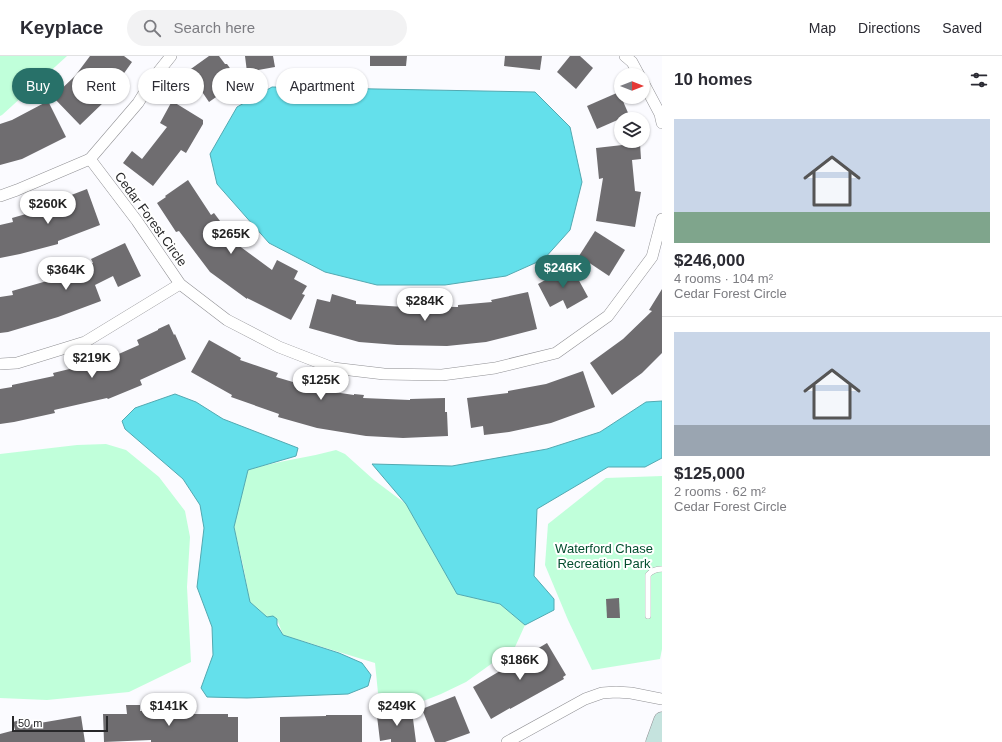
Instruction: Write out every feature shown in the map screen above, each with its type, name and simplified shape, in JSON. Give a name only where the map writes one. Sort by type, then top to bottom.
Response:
[{"type":"street","points":[[0,196],[90,159],[138,103],[155,76],[171,56]]},
{"type":"street","points":[[625,56],[632,62],[635,68]]},
{"type":"street","points":[[650,95],[660,114],[662,123]]},
{"type":"street","name":"Cedar Forest Circle","points":[[90,159],[137,221],[180,284],[227,320],[279,347],[333,368],[384,374],[442,375],[495,368],[556,353],[608,316],[652,257],[662,219]]},
{"type":"street","points":[[0,364],[17,363],[85,342],[180,284]]},
{"type":"street","points":[[507,742],[579,703],[602,693],[631,693],[662,699]]},
{"type":"street","points":[[654,742],[662,720]]},
{"type":"lane","points":[[648,616],[648,575],[651,571],[658,569],[662,570]]},
{"type":"green space","points":[[0,56],[67,56],[54,68],[12,68],[12,104],[14,104],[0,116]]},
{"type":"green space","points":[[106,444],[126,450],[159,477],[185,511],[190,537],[187,587],[191,662],[129,692],[47,700],[0,698],[0,454],[77,445]]},
{"type":"green space","points":[[336,450],[345,454],[374,480],[406,504],[457,594],[500,604],[525,625],[515,647],[466,682],[403,709],[378,693],[375,663],[283,635],[277,619],[267,617],[250,602],[234,527],[248,470]]},
{"type":"green space","name":"Waterford Chase Recreation Park","points":[[662,476],[662,649],[660,659],[592,670],[568,620],[545,565],[548,524],[606,478]]},
{"type":"water","points":[[276,87],[276,104],[368,104],[368,89],[535,92],[570,127],[582,182],[570,230],[544,259],[506,276],[445,285],[377,285],[325,272],[269,243],[217,184],[210,154],[237,107],[242,104],[268,104],[268,89]]},
{"type":"water","points":[[175,394],[196,402],[223,419],[298,448],[296,456],[248,470],[234,527],[250,602],[267,617],[273,616],[277,619],[277,625],[283,635],[339,653],[362,663],[371,675],[368,686],[348,694],[247,698],[207,697],[201,688],[213,655],[212,627],[197,587],[204,528],[200,505],[183,479],[125,429],[122,421],[135,408]]},
{"type":"water","points":[[662,401],[662,458],[645,467],[608,467],[537,509],[534,576],[554,599],[554,610],[525,625],[500,604],[457,594],[406,504],[372,464],[452,466],[547,449],[600,432],[646,402]]},
{"type":"building","points":[[90,56],[124,56],[132,62],[128,68],[81,68]]},
{"type":"building","points":[[209,56],[219,56],[230,68],[212,68],[212,100],[209,102],[204,95],[204,68],[192,68]]},
{"type":"building","points":[[245,56],[273,56],[275,67],[246,68]]},
{"type":"building","points":[[370,56],[407,56],[406,66],[370,66]]},
{"type":"building","points":[[505,56],[542,56],[540,70],[504,66]]},
{"type":"building","points":[[570,56],[580,56],[593,68],[576,89],[557,72]]},
{"type":"building","points":[[72,79],[72,104],[102,104],[80,125],[60,104],[64,104],[64,86]]},
{"type":"building","points":[[614,94],[614,104],[624,104],[628,112],[614,112],[614,122],[597,129],[587,106]]},
{"type":"building","points":[[42,104],[50,104],[66,137],[22,159],[0,165],[0,124],[12,120]]},
{"type":"building","points":[[170,104],[177,104],[203,120],[203,124],[186,153],[181,150],[153,186],[123,163],[132,151],[142,159],[167,127],[160,123]]},
{"type":"building","points":[[614,146],[614,148],[640,148],[641,159],[632,160],[635,191],[641,192],[635,227],[596,221],[603,178],[599,179],[596,148]]},
{"type":"building","points":[[188,180],[211,215],[214,213],[238,245],[272,270],[277,260],[298,271],[294,279],[307,286],[302,294],[305,295],[291,320],[247,299],[210,272],[179,231],[176,232],[157,203]]},
{"type":"building","points":[[87,189],[100,225],[58,241],[58,244],[0,258],[0,225],[13,222],[12,218],[54,206],[53,202]]},
{"type":"building","points":[[595,231],[625,250],[609,276],[579,256]]},
{"type":"building","points":[[125,243],[141,276],[118,287],[113,276],[95,285],[101,301],[58,317],[0,333],[0,297],[13,295],[12,291],[54,279],[53,277],[93,263],[91,259]]},
{"type":"building","points":[[571,266],[588,297],[567,309],[563,300],[550,307],[538,284]]},
{"type":"building","points":[[662,289],[662,353],[642,373],[612,395],[590,363],[623,339],[652,311],[649,310]]},
{"type":"building","points":[[528,292],[537,329],[486,342],[447,346],[397,345],[359,342],[309,328],[317,299],[330,302],[332,294],[356,301],[356,304],[405,307],[458,307],[458,305],[492,302],[491,300]]},
{"type":"building","points":[[169,324],[186,359],[140,380],[142,385],[108,399],[54,410],[55,413],[0,424],[0,389],[54,376],[53,373],[86,365],[87,368],[139,345],[137,340]]},
{"type":"building","points":[[209,340],[241,358],[240,360],[278,373],[276,377],[320,390],[364,395],[363,398],[410,400],[445,398],[448,436],[403,438],[366,436],[317,428],[278,417],[279,414],[231,397],[232,395],[191,372]]},
{"type":"building","points":[[583,371],[595,407],[551,423],[509,432],[484,435],[483,426],[471,428],[467,398],[508,393],[508,391],[546,384]]},
{"type":"building","points":[[619,598],[620,618],[607,618],[606,599]]},
{"type":"building","points":[[547,643],[566,675],[563,677],[564,679],[491,719],[473,687]]},
{"type":"building","points":[[455,696],[470,733],[445,742],[435,742],[422,709]]},
{"type":"building","points":[[126,705],[140,705],[140,711],[188,711],[188,714],[228,714],[228,717],[238,717],[238,742],[151,742],[151,740],[104,742],[103,714],[127,714]]},
{"type":"building","points":[[412,711],[416,742],[391,742],[391,739],[380,741],[377,716]]},
{"type":"building","points":[[362,715],[362,742],[280,742],[280,717]]},
{"type":"building","points":[[81,716],[85,742],[0,742],[0,734],[15,730],[13,722],[26,718],[28,725]]}]
